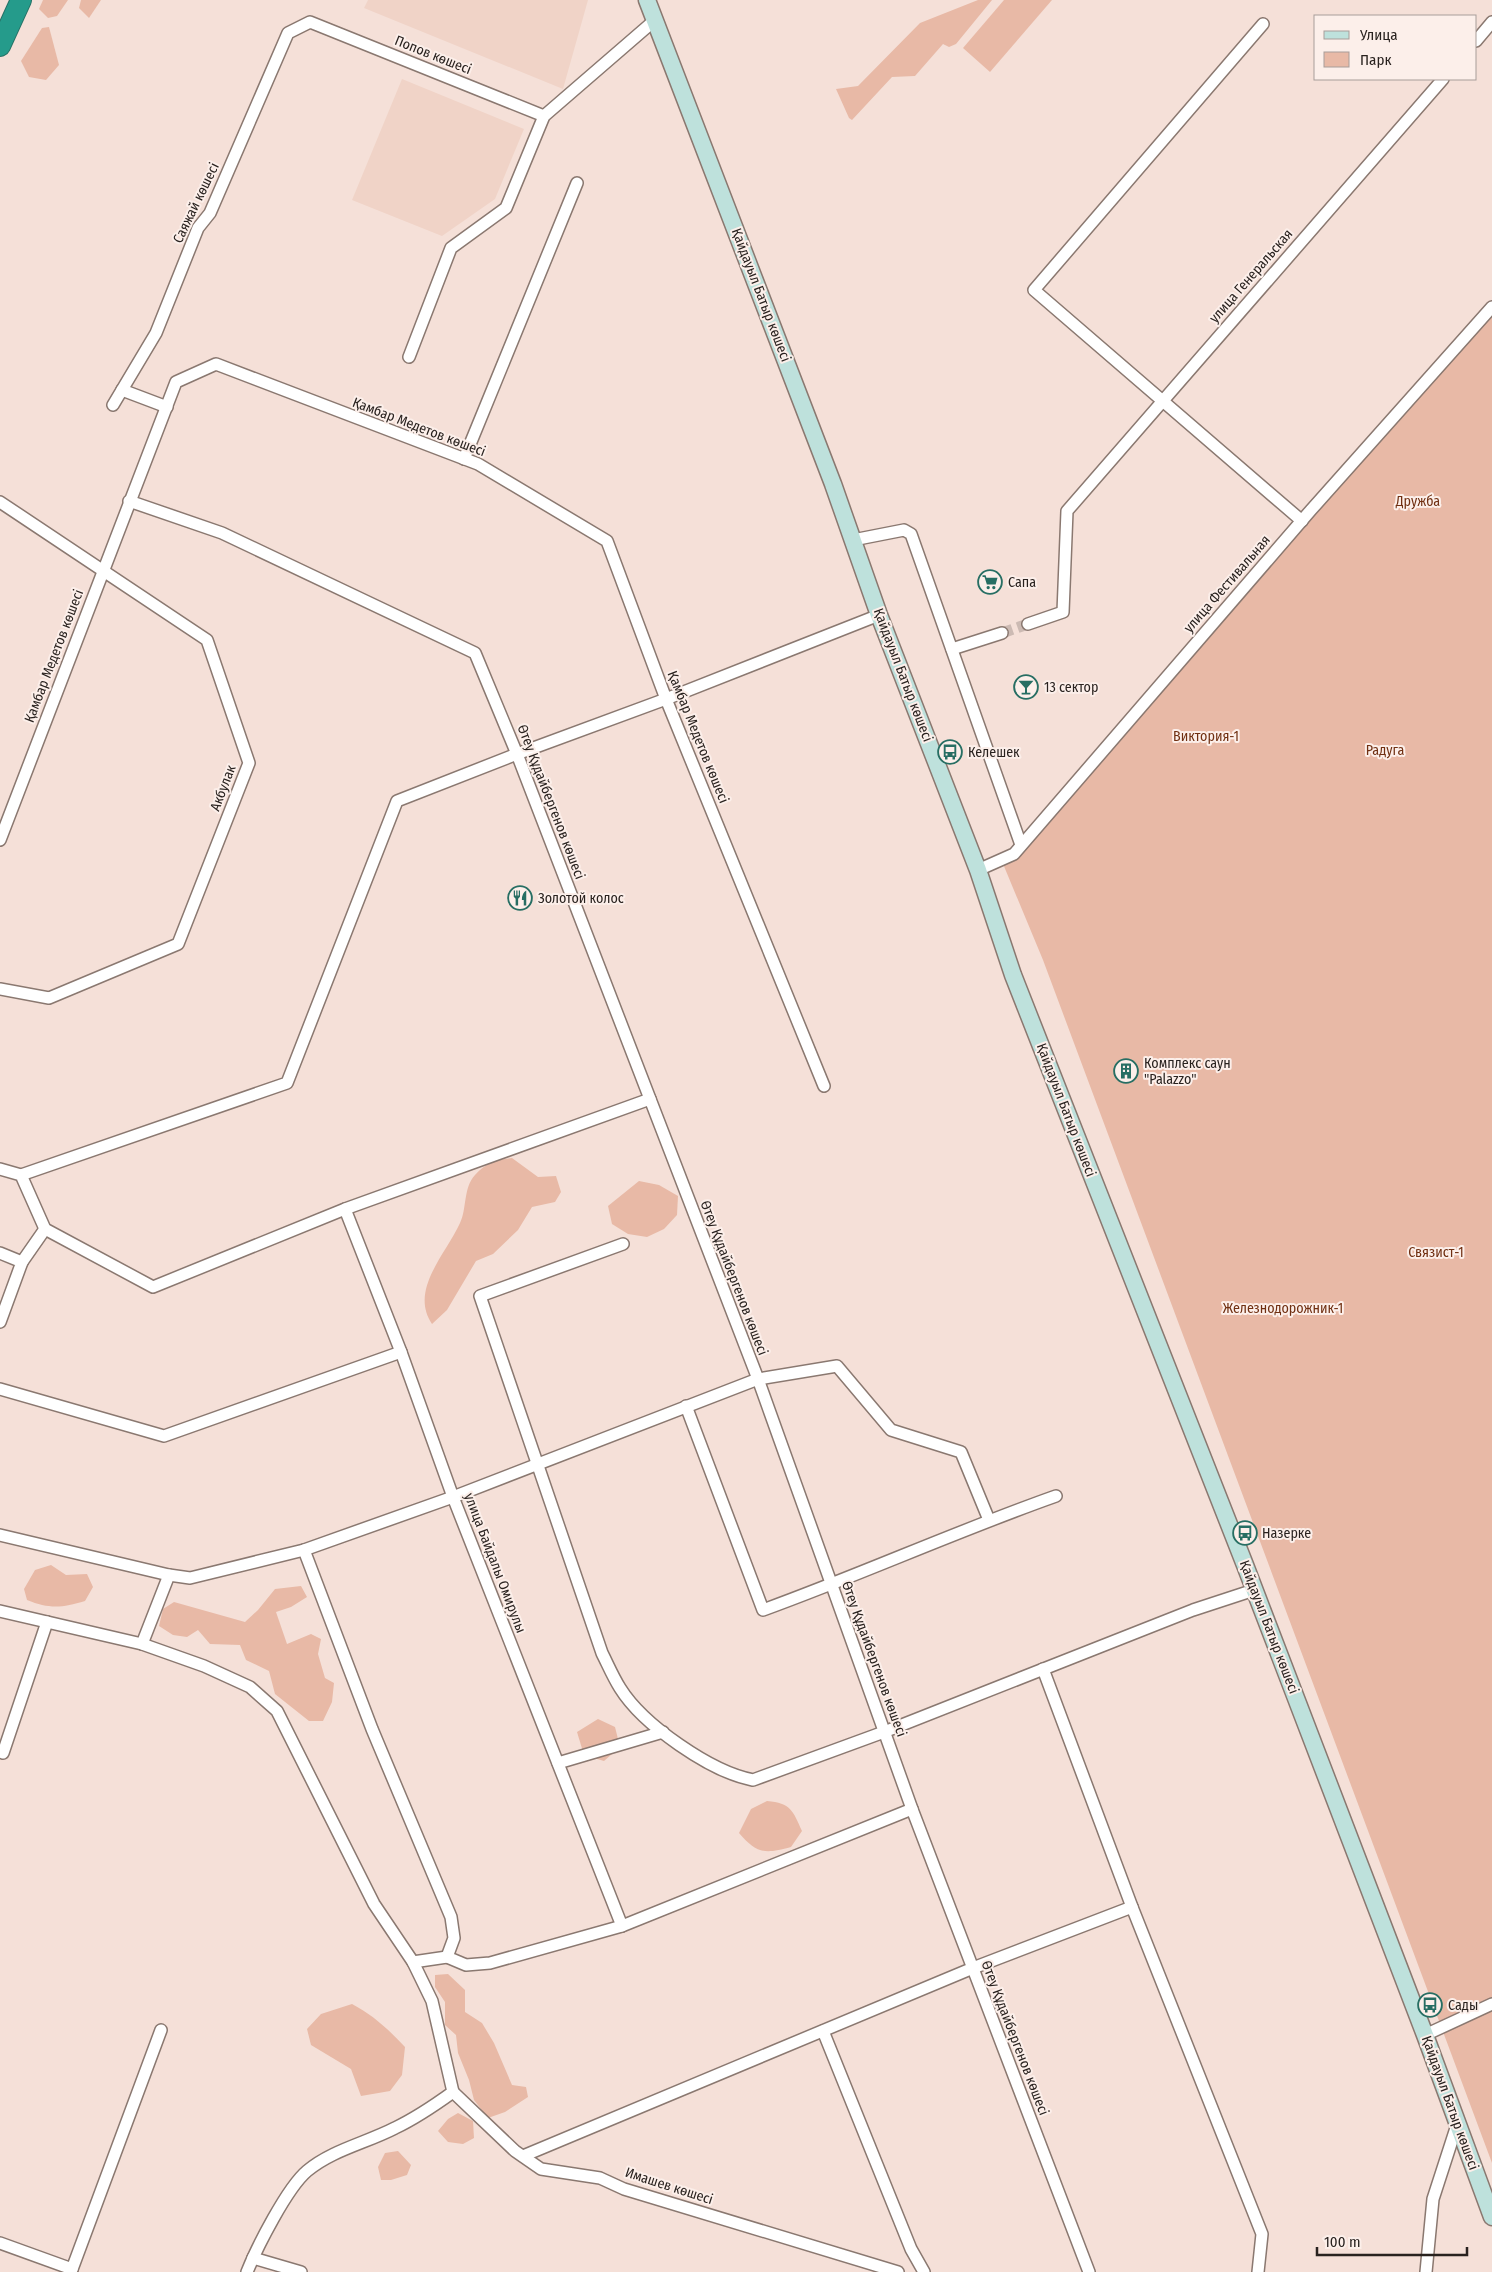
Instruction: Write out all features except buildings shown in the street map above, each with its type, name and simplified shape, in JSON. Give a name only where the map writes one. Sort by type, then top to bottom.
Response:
[{"type":"highway","points":[[0,46],[21,0]]},
{"type":"street","name":"Қайдауыл Батыр көшесі","points":[[647,0],[833,484],[879,615],[978,870],[1013,975],[1426,2034],[1457,2125],[1492,2218]]},
{"type":"street","points":[[409,356],[451,248],[506,208],[544,116],[655,20]]},
{"type":"street","name":"Попов көшесі","points":[[310,22],[544,116]]},
{"type":"street","name":"Саяжай көшесі","points":[[113,405],[156,333],[198,228],[210,213],[288,33],[310,22]]},
{"type":"street","points":[[1477,40],[1492,22]]},
{"type":"street","points":[[1263,24],[1034,290],[1302,521]]},
{"type":"street","name":"улица Генеральская","points":[[1028,624],[1062,612],[1067,511],[1442,80]]},
{"type":"street","points":[[464,459],[577,183]]},
{"type":"street","name":"улица Фестивальная","points":[[978,870],[1014,854],[1302,521],[1492,306]]},
{"type":"street","name":"Қамбар Медетов көшесі","points":[[0,840],[102,570],[176,382],[216,364],[478,464],[607,541],[666,699],[824,1086]]},
{"type":"street","points":[[122,390],[167,407]]},
{"type":"street","name":"Өтеу Құдайбергенов көшесі","points":[[129,501],[222,533],[475,652],[517,754],[690,1208],[758,1379],[912,1809],[1089,2272]]},
{"type":"street","name":"Акбулак","points":[[0,502],[208,640],[249,763],[178,944],[48,998],[0,989]]},
{"type":"street","points":[[853,540],[904,530],[910,532],[1021,845]]},
{"type":"street","points":[[0,1169],[21,1175],[287,1083],[397,802],[879,615]]},
{"type":"street","points":[[952,649],[1002,633]]},
{"type":"street","points":[[21,1175],[45,1229],[153,1287],[345,1209],[650,1099]]},
{"type":"street","name":"улица Байдалы Омирулы","points":[[345,1209],[401,1352],[453,1497],[622,1926]]},
{"type":"street","points":[[0,1322],[22,1262],[45,1229]]},
{"type":"street","points":[[622,1244],[480,1296],[602,1653],[620,1689],[645,1718],[704,1761],[735,1777],[753,1780],[884,1732],[1193,1610],[1254,1590]]},
{"type":"street","points":[[0,1253],[22,1262]]},
{"type":"street","points":[[0,1389],[164,1436],[401,1352]]},
{"type":"street","points":[[0,1535],[169,1575],[190,1578],[304,1550],[453,1497],[538,1462],[758,1379],[837,1366],[891,1430],[960,1452],[989,1520]]},
{"type":"street","points":[[686,1406],[763,1610],[832,1585],[989,1520],[1056,1496]]},
{"type":"street","points":[[304,1550],[372,1730],[451,1917],[454,1938],[447,1957]]},
{"type":"street","points":[[142,1644],[169,1575]]},
{"type":"street","points":[[0,1611],[142,1644],[204,1666],[250,1687],[277,1711],[374,1904],[413,1962],[432,2001],[453,2092],[434,2106],[395,2128],[329,2156],[306,2171],[293,2186],[247,2272]]},
{"type":"street","points":[[3,1753],[47,1622]]},
{"type":"street","points":[[1043,1670],[1132,1907],[1262,2234],[1258,2272]]},
{"type":"street","points":[[558,1763],[663,1732]]},
{"type":"street","points":[[413,1962],[447,1957],[466,1965],[490,1963],[622,1926],[912,1809]]},
{"type":"street","points":[[523,2156],[973,1968],[1132,1907]]},
{"type":"street","points":[[1426,2034],[1492,2004]]},
{"type":"street","points":[[0,2243],[72,2270],[161,2030]]},
{"type":"street","points":[[823,2031],[911,2249],[924,2272]]},
{"type":"street","name":"Имашев көшесі","points":[[453,2092],[523,2156],[541,2169],[600,2178],[624,2189],[898,2272]]},
{"type":"street","points":[[1426,2272],[1433,2199],[1457,2125]]},
{"type":"street","points":[[253,2258],[301,2272]]},
{"type":"shaded area","points":[[368,0],[588,0],[563,89],[364,8]]},
{"type":"shaded area","points":[[402,79],[524,129],[495,199],[442,236],[352,200]]},
{"type":"green space","points":[[43,0],[68,0],[57,16],[48,18],[39,9]]},
{"type":"green space","points":[[81,0],[101,0],[89,18],[79,8]]},
{"type":"green space","points":[[978,0],[992,0],[956,44],[949,47],[943,44],[915,76],[892,77],[852,120],[849,118],[836,89],[858,86],[920,23]]},
{"type":"green space","points":[[1004,0],[1052,0],[990,72],[963,48]]},
{"type":"green space","points":[[49,27],[59,65],[46,80],[29,77],[21,61],[42,28]]},
{"type":"green space","points":[[1492,310],[1492,2163],[1043,960],[1001,859],[1014,854]]},
{"type":"green space","points":[[512,1158],[538,1177],[556,1176],[561,1192],[555,1202],[532,1207],[518,1230],[493,1254],[476,1261],[447,1310],[432,1324],[426,1311],[427,1285],[432,1272],[460,1223],[471,1180],[487,1165]]},
{"type":"green space","points":[[639,1181],[659,1185],[678,1196],[677,1215],[664,1229],[647,1237],[628,1234],[612,1224],[608,1206]]},
{"type":"green space","points":[[51,1565],[66,1575],[87,1574],[93,1587],[85,1601],[69,1605],[49,1606],[27,1600],[24,1589],[35,1570]]},
{"type":"green space","points":[[301,1586],[307,1597],[291,1607],[276,1612],[287,1644],[311,1634],[321,1639],[318,1654],[325,1678],[334,1683],[332,1702],[323,1721],[309,1721],[275,1694],[269,1671],[246,1660],[240,1645],[210,1644],[198,1630],[187,1637],[173,1635],[159,1626],[163,1609],[174,1602],[245,1622],[258,1610],[275,1589]]},
{"type":"green space","points":[[598,1719],[615,1727],[620,1747],[604,1761],[584,1755],[577,1732]]},
{"type":"green space","points":[[767,1801],[786,1806],[796,1818],[802,1831],[791,1847],[774,1851],[757,1849],[739,1833],[751,1809]]},
{"type":"green space","points":[[448,1974],[465,1990],[465,2012],[482,2023],[494,2043],[512,2085],[526,2087],[528,2097],[505,2112],[488,2118],[474,2100],[469,2080],[458,2053],[456,2035],[445,2025],[445,2002],[435,1987],[435,1975]]},
{"type":"green space","points":[[352,2004],[380,2023],[405,2047],[402,2075],[390,2091],[361,2096],[351,2069],[311,2045],[307,2029],[321,2014]]},
{"type":"green space","points":[[458,2113],[473,2121],[474,2138],[463,2144],[448,2142],[438,2131],[448,2119]]},
{"type":"green space","points":[[398,2151],[411,2165],[407,2175],[391,2180],[381,2180],[378,2167],[385,2153]]},
{"type":"tunnel","points":[[1002,633],[1028,624]]},
{"type":"place","name":"Сапа","points":[[990,582]]},
{"type":"place","name":"13 сектор","points":[[1026,687]]},
{"type":"place","name":"Келешек","points":[[950,752]]},
{"type":"place","name":"Золотой колос","points":[[520,898]]},
{"type":"place","name":"Комплекс саун \"Palazzo\"","points":[[1126,1071]]},
{"type":"place","name":"Назерке","points":[[1245,1533]]},
{"type":"place","name":"Сады","points":[[1430,2005]]},
{"type":"park label","name":"Дружба","points":[[1418,501]]},
{"type":"park label","name":"Виктория-1","points":[[1206,736]]},
{"type":"park label","name":"Радуга","points":[[1385,750]]},
{"type":"park label","name":"Связист-1","points":[[1436,1252]]},
{"type":"park label","name":"Железнодорожник-1","points":[[1283,1308]]}]
